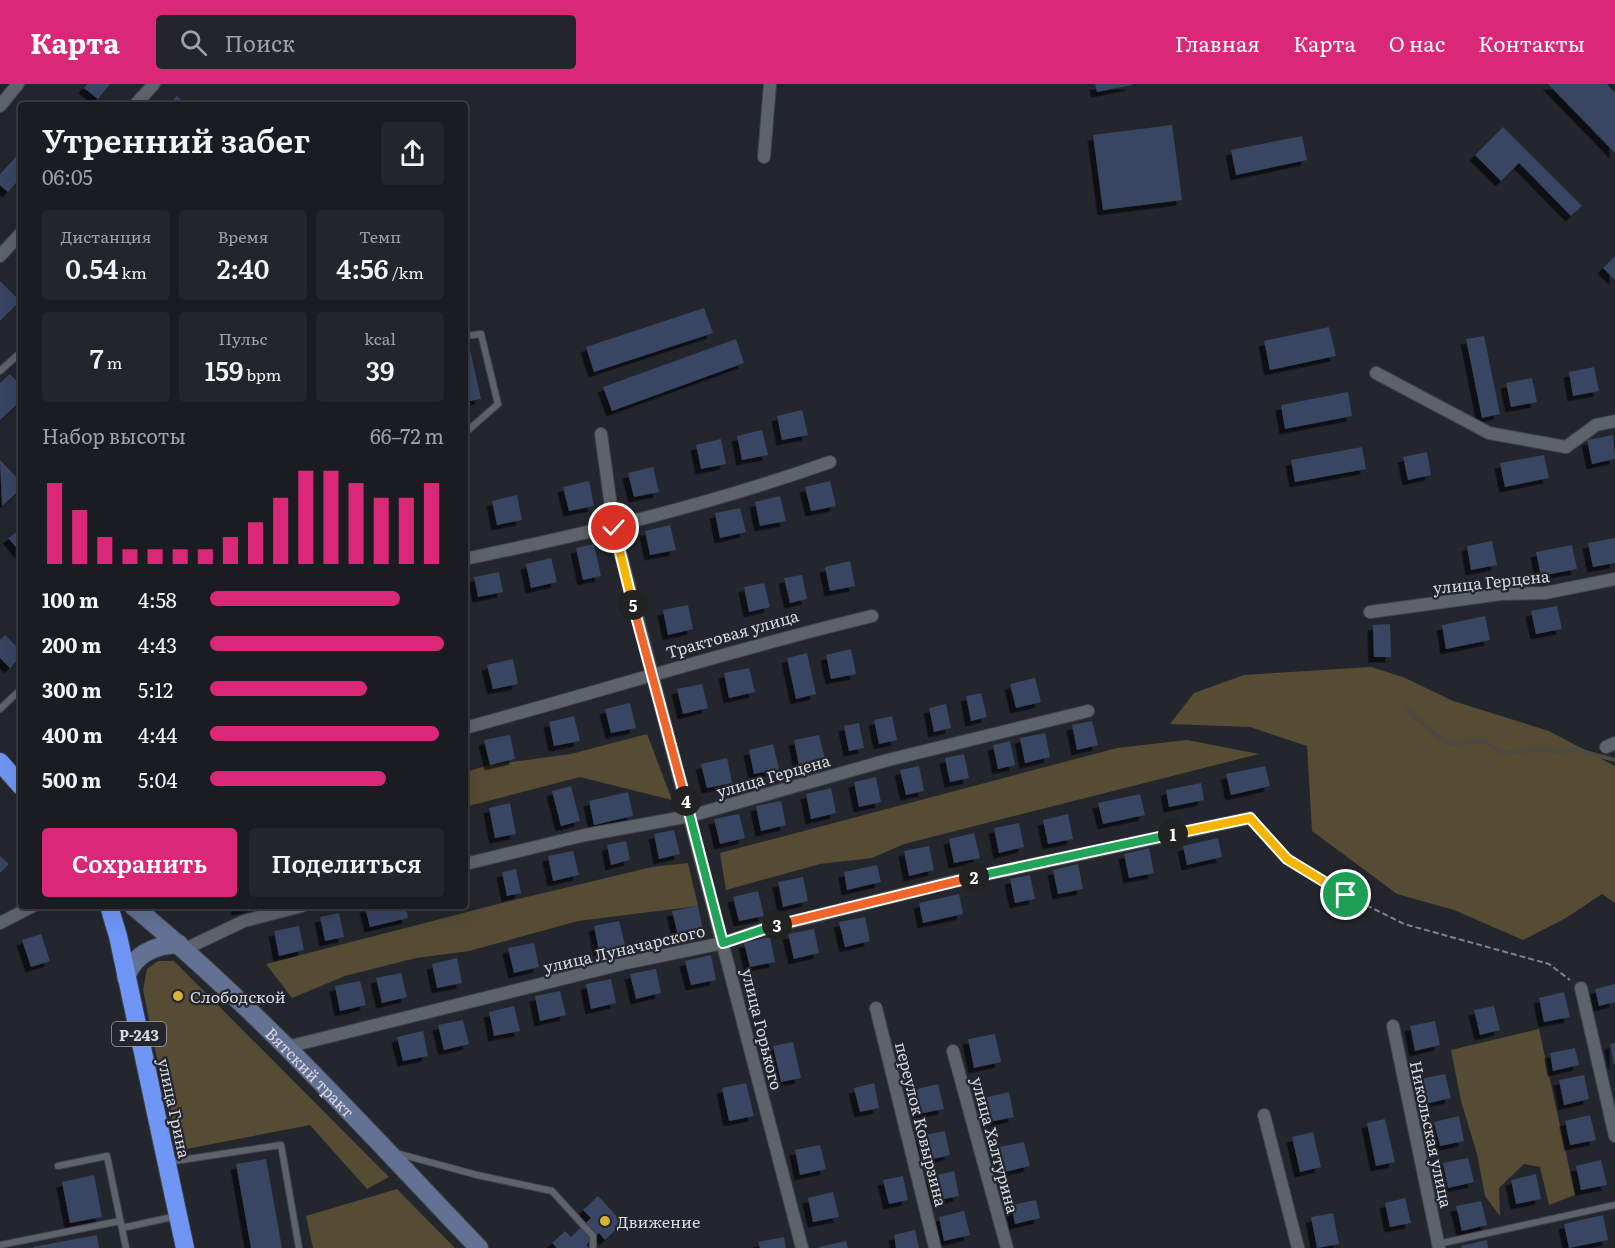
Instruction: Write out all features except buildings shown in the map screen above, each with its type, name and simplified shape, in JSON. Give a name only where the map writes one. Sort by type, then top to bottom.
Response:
[{"type":"highway","points":[[0,762],[18,783]]},
{"type":"highway","name":"улица Грина","points":[[110,909],[184,1248]]},
{"type":"main road","name":"Вятский тракт","points":[[137,909],[182,946],[287,1047],[479,1248]]},
{"type":"main road","points":[[126,977],[131,966],[145,952],[166,945],[182,946]]},
{"type":"street","points":[[0,106],[18,84]]},
{"type":"street","points":[[138,102],[154,84]]},
{"type":"street","points":[[764,157],[770,84]]},
{"type":"street","points":[[0,256],[18,236]]},
{"type":"street","points":[[1376,373],[1489,433],[1566,447],[1596,425],[1615,420]]},
{"type":"street","name":"улица Горького","points":[[601,434],[614,528],[651,677],[690,816],[802,1248]]},
{"type":"street","points":[[468,558],[614,528],[753,489],[830,462]]},
{"type":"street","name":"улица Герцена","points":[[1370,612],[1501,594],[1545,593],[1615,579]]},
{"type":"street","name":"Трактовая улица","points":[[468,727],[651,677],[762,642],[872,616]]},
{"type":"street","name":"улица Герцена","points":[[468,863],[585,835],[690,816],[888,760],[1088,711]]},
{"type":"street","name":"улица Луначарского","points":[[287,1047],[626,963],[723,943],[760,930],[951,882],[1250,818]]},
{"type":"street","points":[[0,923],[27,909]]},
{"type":"street","points":[[182,946],[244,921],[290,909]]},
{"type":"street","points":[[1581,988],[1615,1136]]},
{"type":"street","name":"переулок Ковырзина","points":[[876,1008],[935,1248]]},
{"type":"street","name":"Никольская улица","points":[[1393,1026],[1439,1246]]},
{"type":"street","name":"улица Халтурина","points":[[953,1051],[1007,1248]]},
{"type":"street","points":[[1264,1115],[1298,1248]]},
{"type":"lane","points":[[468,336],[481,334],[498,404],[468,429]]},
{"type":"lane","points":[[0,370],[18,355]]},
{"type":"lane","points":[[0,710],[18,692]]},
{"type":"lane","points":[[166,1162],[281,1145],[299,1248]]},
{"type":"lane","points":[[385,1150],[477,1175],[552,1191],[593,1236],[593,1248]]},
{"type":"lane","points":[[58,1166],[107,1156],[126,1248]]},
{"type":"lane","points":[[1439,1246],[1615,1205]]},
{"type":"lane","points":[[122,1228],[178,1216]]},
{"type":"lane","points":[[0,1245],[120,1221]]},
{"type":"path","points":[[1250,818],[1287,859],[1346,895],[1404,924],[1549,964],[1581,988]]},
{"type":"shaded area","points":[[1371,667],[1403,677],[1453,701],[1549,731],[1615,766],[1615,903],[1602,894],[1566,918],[1523,940],[1454,910],[1397,894],[1312,831],[1307,746],[1250,727],[1170,724],[1194,693],[1244,675]]},
{"type":"shaded area","points":[[647,734],[672,800],[580,777],[468,806],[468,771],[490,765],[571,754]]},
{"type":"shaded area","points":[[1187,740],[1259,754],[904,844],[872,858],[820,864],[726,890],[720,853],[1117,748]]},
{"type":"shaded area","points":[[688,863],[698,906],[578,921],[469,951],[416,958],[345,976],[292,998],[266,964],[652,867]]},
{"type":"shaded area","points":[[158,961],[174,961],[389,1177],[367,1189],[310,1125],[176,1151],[143,990],[147,969]]},
{"type":"shaded area","points":[[1539,1029],[1575,1195],[1549,1205],[1540,1167],[1524,1164],[1499,1188],[1500,1216],[1485,1196],[1477,1154],[1461,1101],[1451,1050]]},
{"type":"shaded area","points":[[397,1189],[455,1248],[313,1248],[306,1216]]},
{"type":"waterway","points":[[1405,708],[1447,744],[1485,741],[1501,753],[1546,749],[1558,752],[1575,749],[1615,760]]},
{"type":"place","name":"Слободской","points":[[178,996]]},
{"type":"place","name":"Движение","points":[[605,1221]]},
{"type":"route","points":[[614,528],[651,677],[723,943],[760,930],[951,882],[1250,818],[1287,859],[1346,895]]}]
